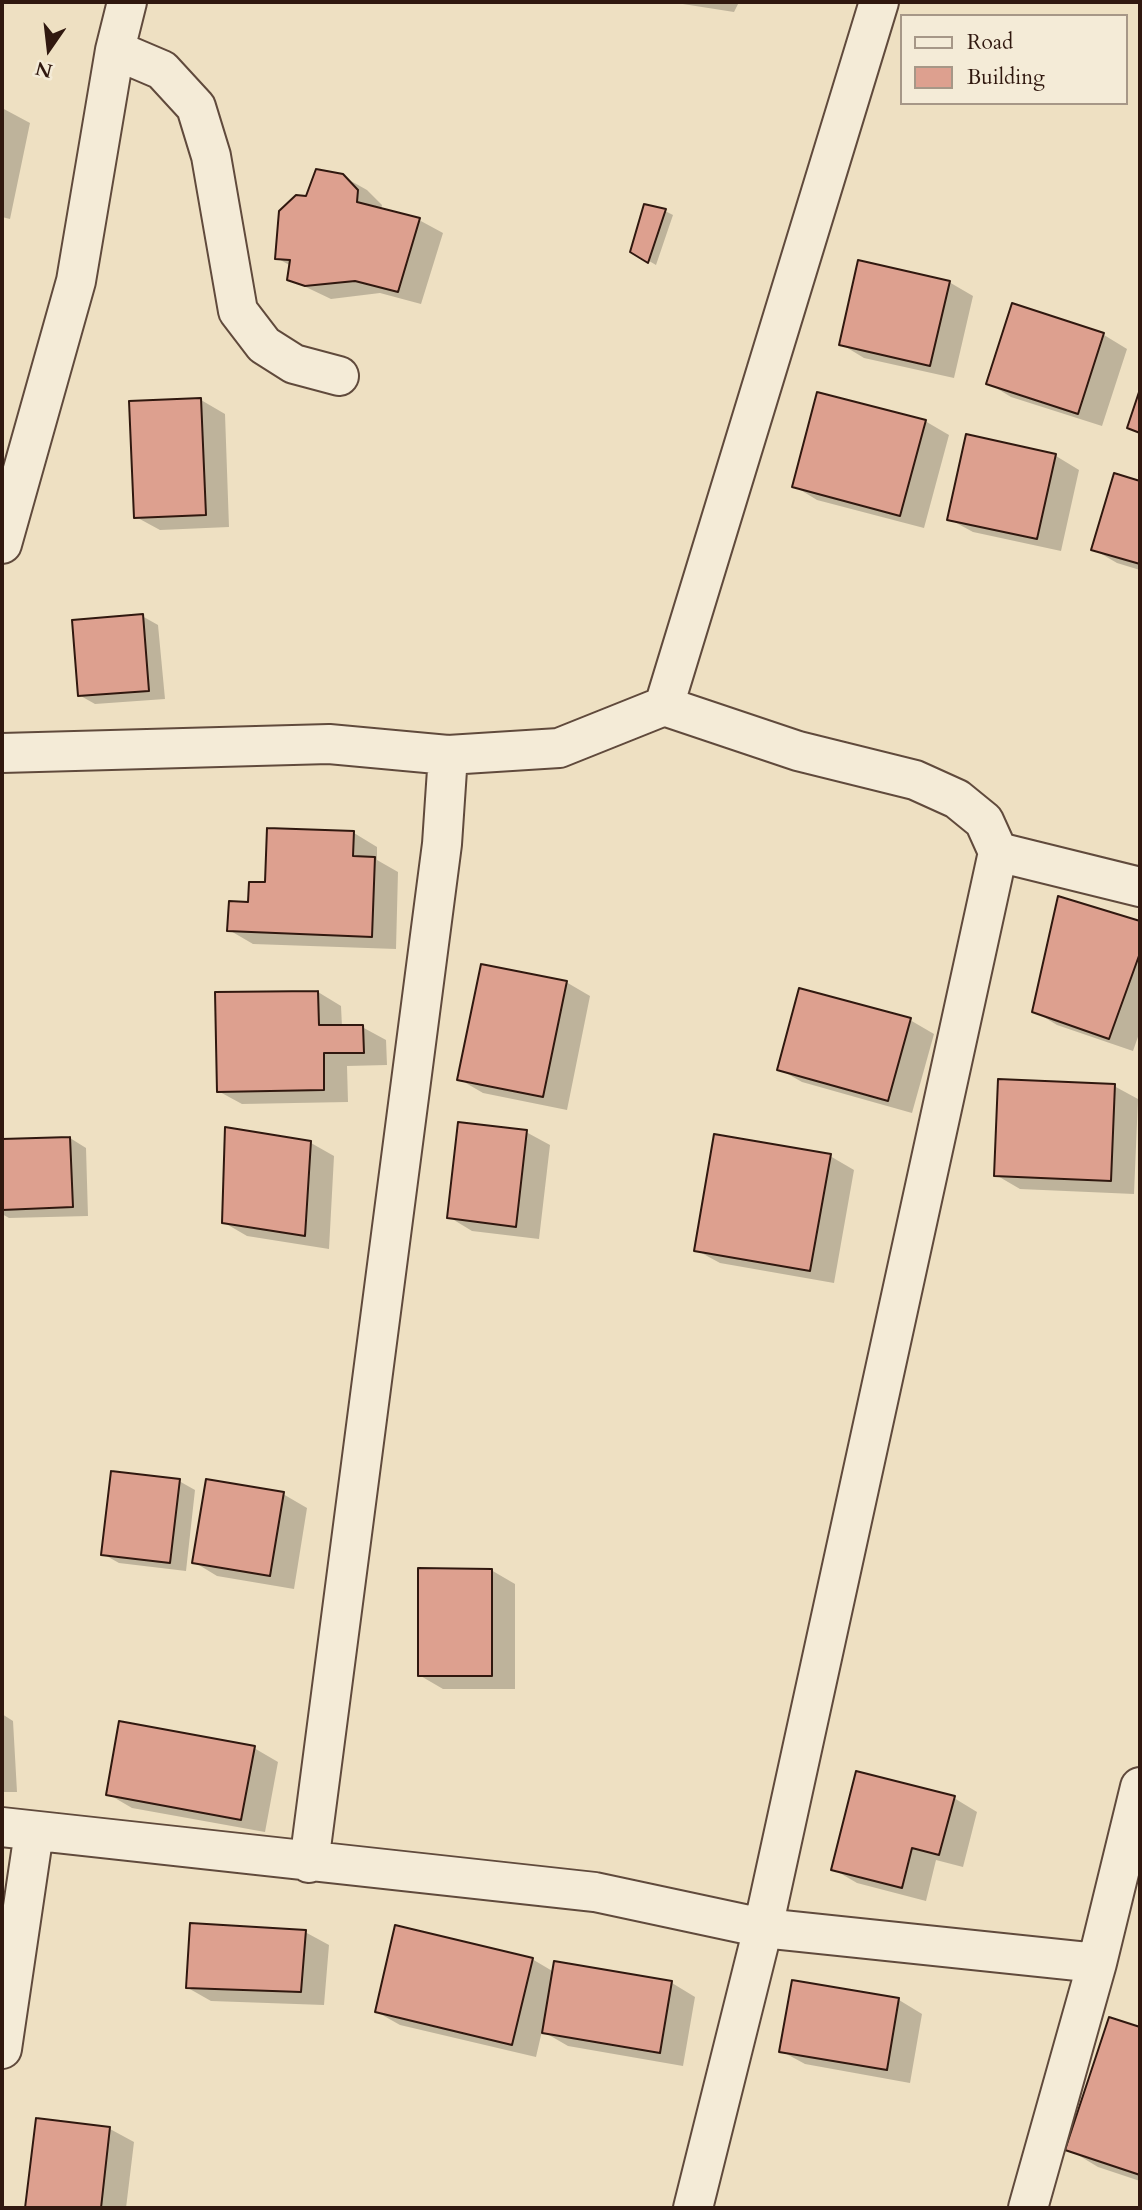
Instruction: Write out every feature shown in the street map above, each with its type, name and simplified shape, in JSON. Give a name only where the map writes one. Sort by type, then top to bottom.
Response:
[{"type":"street","points":[[2,544],[76,281],[115,50],[127,2]]},
{"type":"street","points":[[664,706],[879,2]]},
{"type":"street","points":[[115,50],[162,70],[196,107],[211,156],[238,311],[264,345],[294,364],[339,376]]},
{"type":"street","points":[[2,753],[329,744],[448,755],[559,748],[664,706],[798,751],[915,780],[957,799],[984,821],[998,852],[763,1928],[693,2208]]},
{"type":"street","points":[[309,1863],[442,844],[448,755]]},
{"type":"street","points":[[998,852],[1140,887]]},
{"type":"street","points":[[1028,2208],[1097,1964],[1140,1787]]},
{"type":"street","points":[[2,2049],[18,1830],[595,1892],[763,1928],[1097,1964]]},
{"type":"building","points":[[316,169],[343,174],[358,190],[357,202],[420,218],[398,292],[355,281],[305,286],[287,280],[290,260],[275,259],[279,211],[296,195],[306,196]]},
{"type":"building","points":[[644,204],[666,209],[648,263],[630,252]]},
{"type":"building","points":[[858,260],[950,281],[930,366],[839,345]]},
{"type":"building","points":[[1012,303],[1104,333],[1078,414],[986,384]]},
{"type":"building","points":[[1140,389],[1140,433],[1127,428]]},
{"type":"building","points":[[817,392],[926,420],[900,516],[792,487]]},
{"type":"building","points":[[201,398],[206,515],[134,518],[129,401]]},
{"type":"building","points":[[966,434],[1056,454],[1037,539],[947,520]]},
{"type":"building","points":[[1114,473],[1140,481],[1140,564],[1091,550]]},
{"type":"building","points":[[143,614],[149,691],[78,696],[72,620]]},
{"type":"building","points":[[267,828],[354,831],[353,856],[375,857],[372,937],[227,931],[229,901],[248,902],[249,882],[265,882]]},
{"type":"building","points":[[1058,896],[1140,921],[1140,953],[1109,1039],[1032,1012]]},
{"type":"building","points":[[481,964],[567,981],[543,1097],[457,1080]]},
{"type":"building","points":[[799,988],[911,1018],[888,1101],[777,1070]]},
{"type":"building","points":[[318,991],[319,1025],[363,1025],[364,1053],[324,1053],[324,1090],[217,1092],[215,992]]},
{"type":"building","points":[[998,1079],[1115,1084],[1111,1181],[994,1176]]},
{"type":"building","points":[[458,1122],[527,1130],[516,1227],[447,1218]]},
{"type":"building","points":[[225,1127],[311,1141],[305,1236],[222,1223]]},
{"type":"building","points":[[714,1134],[831,1154],[810,1271],[694,1251]]},
{"type":"building","points":[[70,1137],[73,1207],[2,1210],[2,1139]]},
{"type":"building","points":[[111,1471],[180,1479],[170,1563],[101,1555]]},
{"type":"building","points":[[206,1479],[284,1492],[270,1576],[192,1563]]},
{"type":"building","points":[[418,1568],[492,1569],[492,1676],[418,1676]]},
{"type":"building","points":[[119,1721],[255,1746],[241,1820],[106,1795]]},
{"type":"building","points":[[856,1771],[955,1796],[939,1855],[912,1848],[902,1888],[831,1870]]},
{"type":"building","points":[[190,1923],[306,1930],[301,1992],[186,1988]]},
{"type":"building","points":[[395,1925],[533,1958],[512,2045],[375,2012]]},
{"type":"building","points":[[554,1961],[672,1981],[660,2053],[542,2033]]},
{"type":"building","points":[[792,1980],[899,1998],[887,2070],[779,2052]]},
{"type":"building","points":[[1109,2017],[1140,2027],[1140,2175],[1065,2150]]},
{"type":"building","points":[[36,2118],[110,2127],[101,2208],[25,2208]]}]
